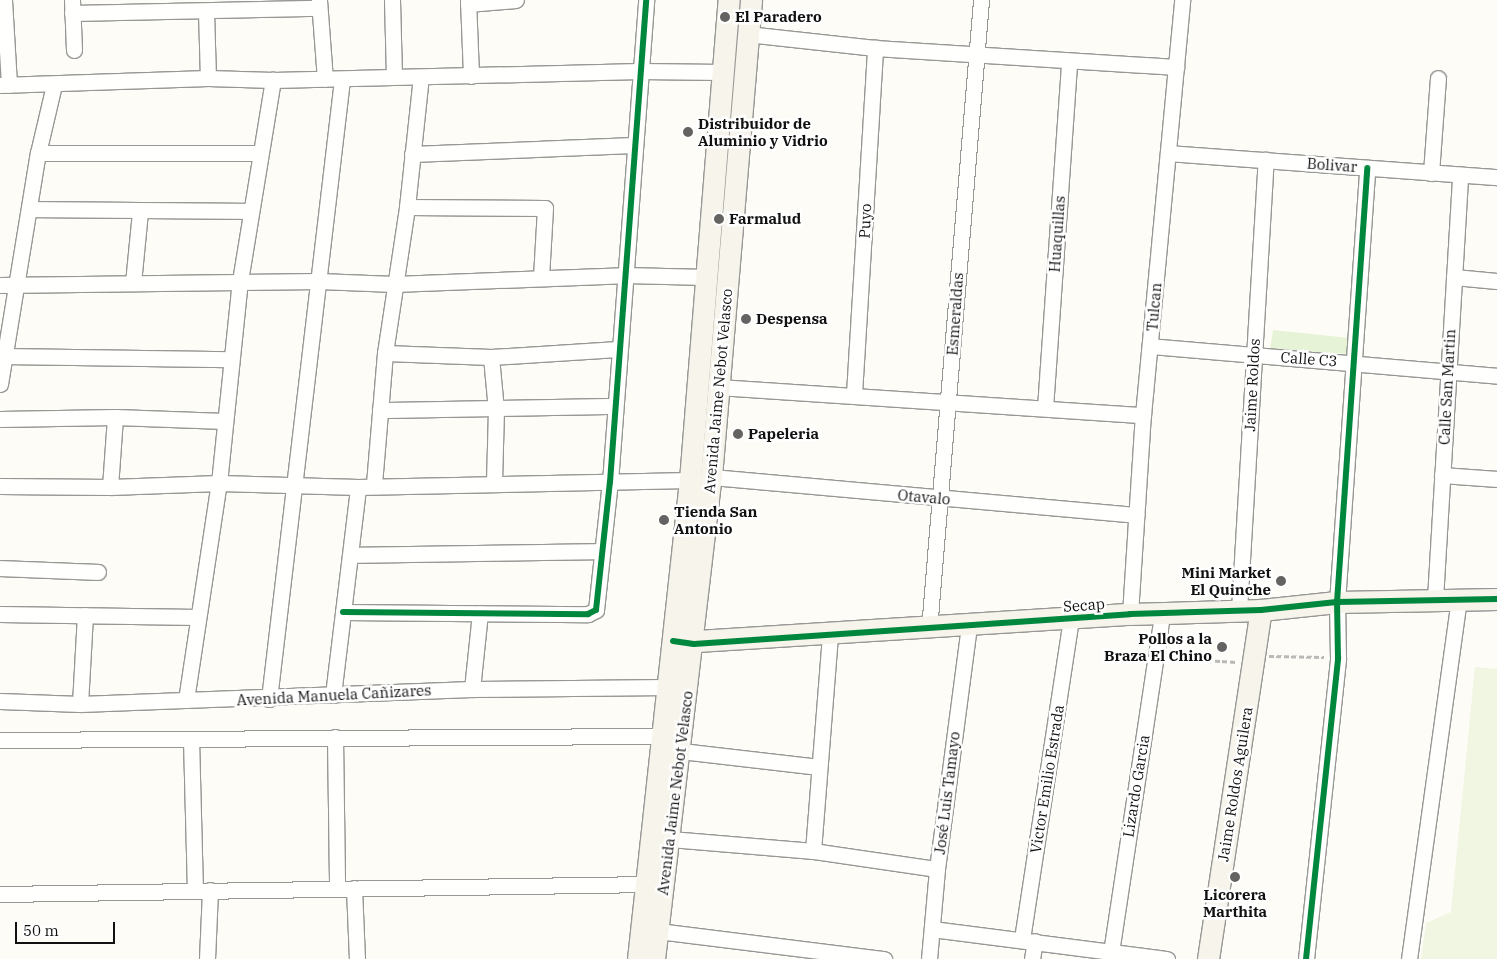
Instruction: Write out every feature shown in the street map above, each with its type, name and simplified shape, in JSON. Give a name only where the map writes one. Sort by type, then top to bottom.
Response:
[{"type":"main road","name":"Avenida Jaime Nebot Velasco","points":[[654,959],[681,751],[670,724],[668,687],[683,642],[690,480],[729,0]]},
{"type":"main road","name":"Avenida Jaime Nebot Velasco","points":[[638,959],[670,724],[711,477],[751,0]]},
{"type":"main road","name":"Secap","points":[[683,642],[969,627],[1130,614],[1261,610],[1337,602],[1459,598],[1497,599]]},
{"type":"main road","name":"Jaime Roldos Aguilera","points":[[1208,959],[1261,610]]},
{"type":"street","points":[[4,0],[5,85],[208,78],[273,80],[342,79],[394,75],[421,77],[471,76],[640,70],[722,72]]},
{"type":"street","points":[[392,0],[394,75]]},
{"type":"street","points":[[471,76],[468,2],[516,0]]},
{"type":"street","points":[[343,612],[588,614],[596,610],[610,482],[618,349],[646,0]]},
{"type":"street","name":"Esmeraldas","points":[[929,628],[942,499],[948,400],[981,0]]},
{"type":"street","name":"Tulcan","points":[[1130,614],[1143,415],[1182,0]]},
{"type":"street","points":[[74,50],[72,7],[206,11],[245,4],[319,4],[325,79]]},
{"type":"street","points":[[206,11],[208,78]]},
{"type":"street","points":[[747,34],[875,48],[1176,67]]},
{"type":"street","name":"Puyo","points":[[854,394],[875,48]]},
{"type":"street","name":"Huaquillas","points":[[1045,408],[1069,61]]},
{"type":"street","points":[[374,484],[386,353],[394,284],[407,207],[421,77]]},
{"type":"street","points":[[1431,173],[1438,78]]},
{"type":"street","points":[[269,699],[297,484],[342,79]]},
{"type":"street","points":[[186,700],[218,483],[240,281],[273,80]]},
{"type":"street","points":[[0,384],[3,356],[19,284],[38,153],[54,84]]},
{"type":"street","points":[[412,154],[634,146]]},
{"type":"street","points":[[38,153],[260,153]]},
{"type":"street","name":"Bolivar","points":[[1168,153],[1497,177]]},
{"type":"street","name":"Jaime Roldos","points":[[1239,610],[1266,160]]},
{"type":"street","points":[[1306,959],[1338,658],[1337,602],[1352,362],[1367,168]]},
{"type":"street","name":"Calle San Martin","points":[[1435,599],[1460,174]]},
{"type":"street","points":[[407,207],[545,208],[541,277]]},
{"type":"street","points":[[30,209],[140,212],[251,211]]},
{"type":"street","points":[[133,283],[140,212]]},
{"type":"street","points":[[0,285],[240,281],[319,281],[394,284],[541,277],[707,277]]},
{"type":"street","points":[[1454,277],[1497,281]]},
{"type":"street","name":"Calle C3","points":[[1150,346],[1497,376]]},
{"type":"street","points":[[386,353],[492,358],[618,349]]},
{"type":"street","points":[[3,356],[231,359]]},
{"type":"street","points":[[492,358],[496,410],[494,483]]},
{"type":"street","points":[[718,387],[948,400],[1143,415]]},
{"type":"street","points":[[380,410],[496,410],[614,406]]},
{"type":"street","points":[[0,419],[115,417],[225,420]]},
{"type":"street","points":[[110,487],[115,417]]},
{"type":"street","points":[[1442,475],[1497,479]]},
{"type":"street","name":"Otavalo","points":[[711,477],[1136,515]]},
{"type":"street","points":[[0,486],[110,487],[218,483],[358,487],[374,484],[690,480]]},
{"type":"street","points":[[333,695],[358,487]]},
{"type":"street","points":[[351,555],[601,551]]},
{"type":"street","points":[[0,568],[98,572]]},
{"type":"street","points":[[1409,959],[1459,598]]},
{"type":"street","points":[[472,689],[480,613]]},
{"type":"street","points":[[0,614],[198,616]]},
{"type":"street","name":"Lizardo Garcia","points":[[1110,956],[1162,614]]},
{"type":"street","points":[[80,704],[85,615]]},
{"type":"street","name":"Victor Emilio Estrada","points":[[1032,959],[1028,940],[1071,619]]},
{"type":"street","name":"José Luis Tamayo","points":[[930,959],[938,869],[969,627]]},
{"type":"street","points":[[813,851],[830,634]]},
{"type":"street","name":"Avenida Manuela Cañizares","points":[[0,701],[80,704],[269,699],[472,689],[668,687]]},
{"type":"street","points":[[0,740],[335,737],[670,724]]},
{"type":"street","points":[[335,737],[337,888]]},
{"type":"street","points":[[191,739],[207,959]]},
{"type":"street","points":[[681,751],[820,767]]},
{"type":"street","points":[[670,839],[813,851],[938,869]]},
{"type":"street","points":[[0,894],[648,884]]},
{"type":"street","points":[[354,888],[357,959]]},
{"type":"street","points":[[932,928],[1028,940],[1110,956],[1167,959]]},
{"type":"street","points":[[658,931],[884,959]]},
{"type":"path","points":[[1156,657],[1338,658]]},
{"type":"green space","points":[[1273,330],[1350,338],[1349,354],[1270,349]]},
{"type":"green space","points":[[1475,667],[1497,669],[1497,959],[1421,959],[1426,923],[1451,912]]},
{"type":"cycle path","points":[[343,612],[588,614],[596,610],[610,482],[646,0]]},
{"type":"cycle path","points":[[1306,959],[1338,658],[1337,602],[1367,168]]},
{"type":"cycle path","points":[[673,641],[694,644],[1130,614],[1261,610],[1337,602],[1497,599]]},
{"type":"place","name":"El Paradero","points":[[725,17]]},
{"type":"place","name":"Distribuidor de Aluminio y Vidrio","points":[[688,132]]},
{"type":"place","name":"Farmalud","points":[[719,219]]},
{"type":"place","name":"Despensa","points":[[746,319]]},
{"type":"place","name":"Papeleria","points":[[738,434]]},
{"type":"place","name":"Tienda San Antonio","points":[[664,520]]},
{"type":"place","name":"Mini Market El Quinche","points":[[1281,581]]},
{"type":"place","name":"Pollos a la Braza El Chino","points":[[1222,647]]},
{"type":"place","name":"Licorera Marthita","points":[[1235,877]]}]
